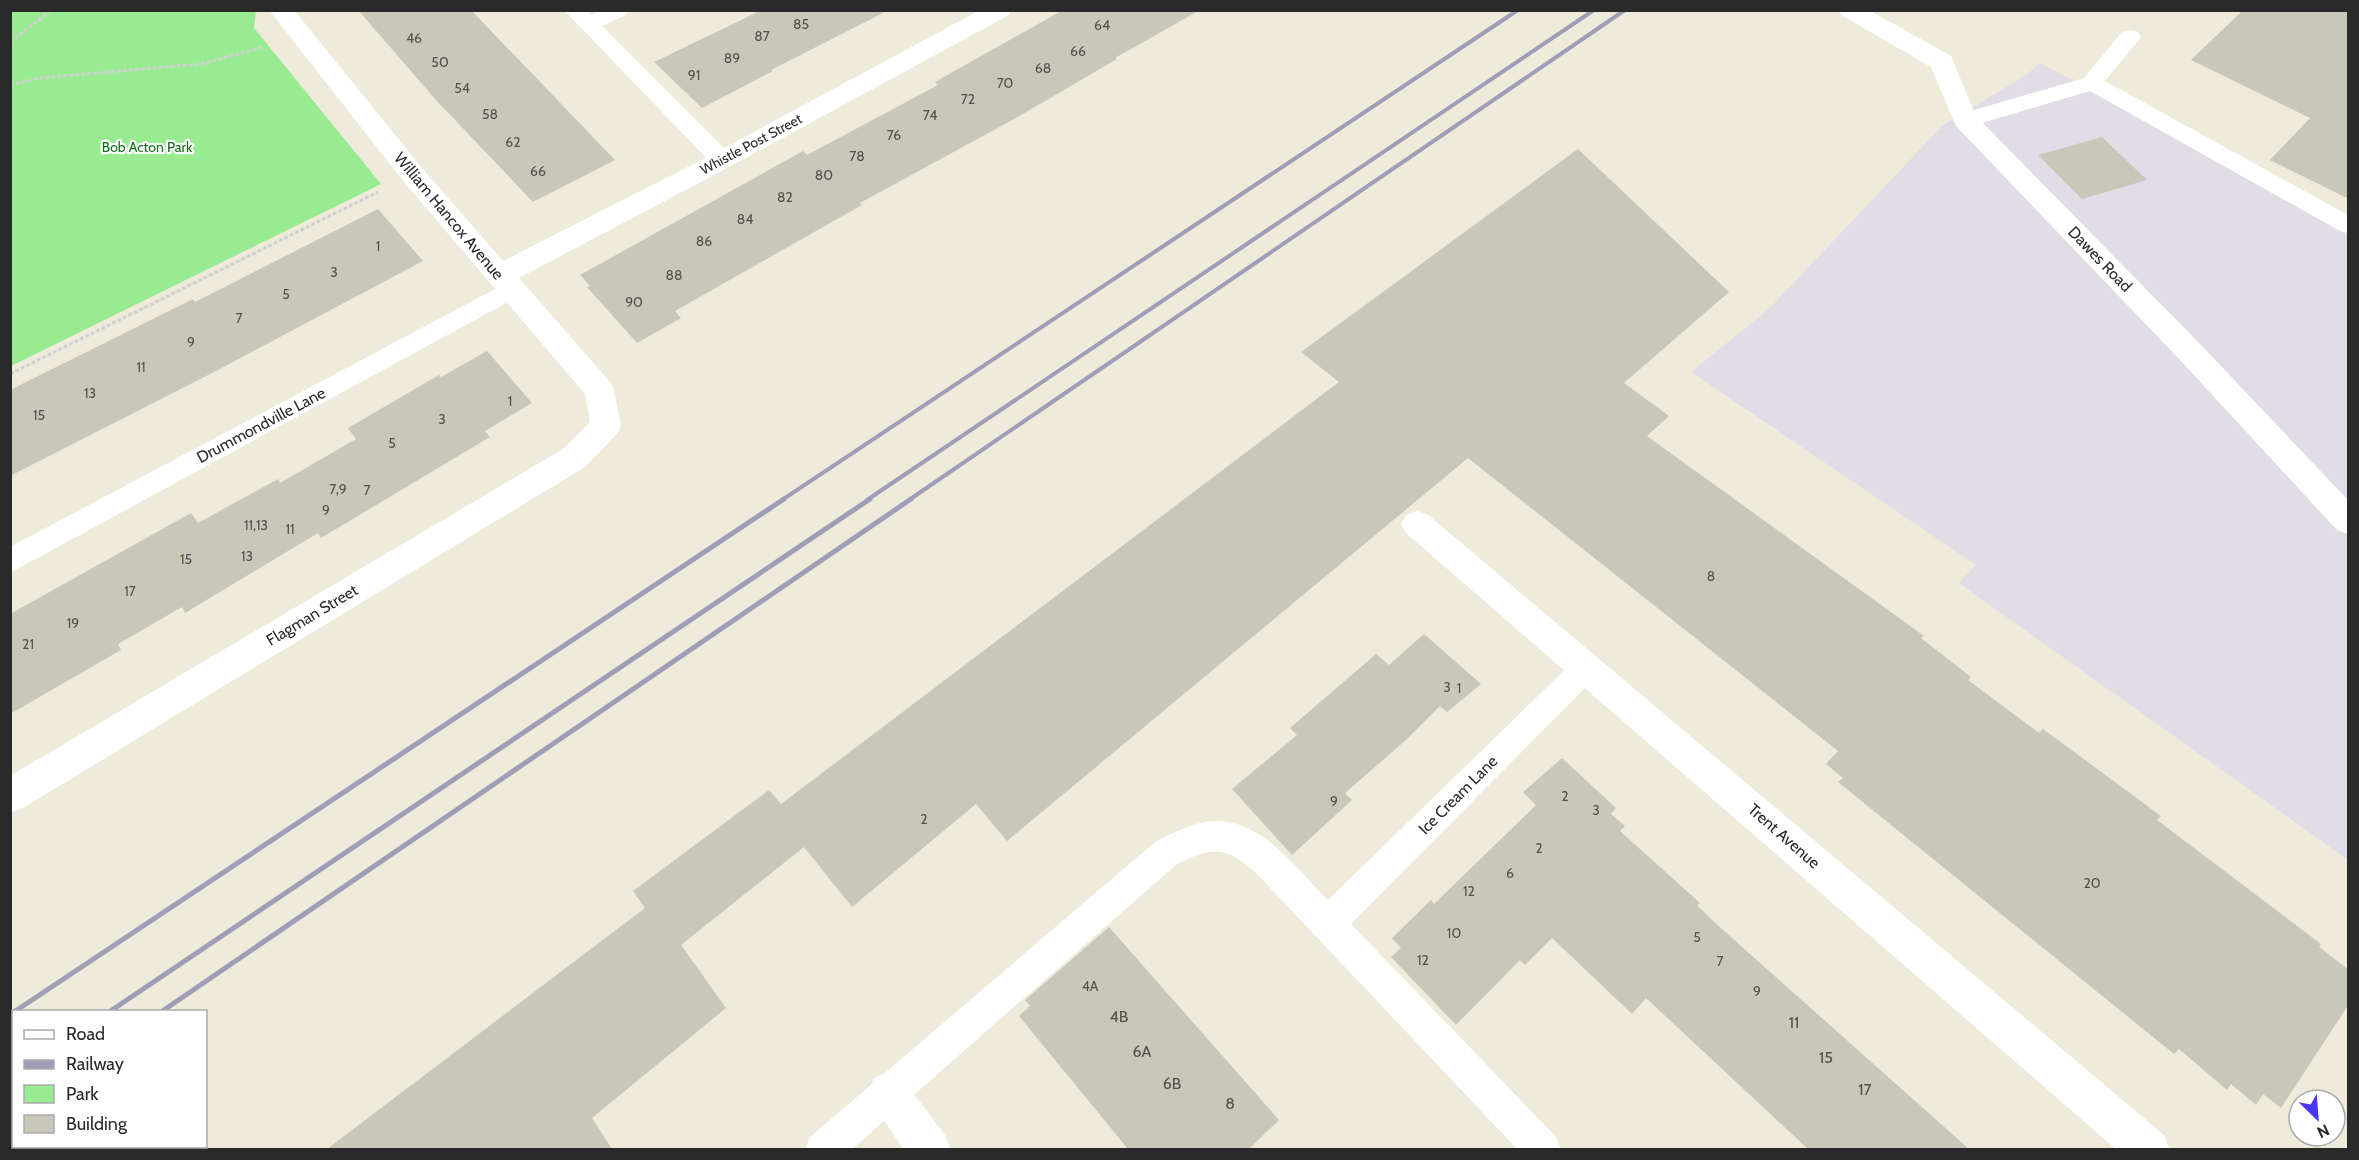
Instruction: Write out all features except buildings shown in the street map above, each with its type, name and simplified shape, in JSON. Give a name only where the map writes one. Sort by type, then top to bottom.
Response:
[{"type":"street","name":"Whistle Post Street","points":[[506,282],[722,160],[1000,10]]},
{"type":"street","name":"Dawes Road","points":[[1850,10],[1942,62],[1965,120],[2183,345],[2349,521]]},
{"type":"street","name":"William Hancox Avenue","points":[[290,13],[413,175],[599,390],[606,425]]},
{"type":"street","name":"Flagman Street","points":[[10,796],[574,458],[606,425]]},
{"type":"street","name":"Trent Avenue","points":[[1417,524],[2149,1149]]},
{"type":"street","points":[[888,1092],[930,1149]]},
{"type":"lane","points":[[581,18],[620,10]]},
{"type":"lane","points":[[581,18],[722,160]]},
{"type":"lane","points":[[1965,120],[2092,83],[2130,37]]},
{"type":"lane","points":[[2092,83],[2349,225]]},
{"type":"lane","name":"Drummondville Lane","points":[[10,561],[506,282]]},
{"type":"lane","name":"Ice Cream Lane","points":[[1328,923],[1587,667]]},
{"type":"lane","points":[[823,1149],[1166,853],[1190,840],[1217,836],[1236,839],[1255,853],[1328,923],[1542,1149]]},
{"type":"path","points":[[10,42],[52,10]]},
{"type":"path","points":[[10,85],[40,78],[201,64],[272,44]]},
{"type":"path","points":[[10,374],[379,192]]},
{"type":"shaded area","points":[[2040,63],[2348,224],[2348,860],[1959,583],[1976,565],[1691,372],[1770,308],[1942,126],[2026,75]]},
{"type":"green space","name":"Bob Acton Park","points":[[11,10],[256,11],[254,28],[381,184],[11,366]]},
{"type":"railway","points":[[782,500],[1518,10]]},
{"type":"railway","points":[[867,500],[1594,10]]},
{"type":"railway","points":[[909,500],[1625,10]]},
{"type":"railway","points":[[17,1010],[784,499]]},
{"type":"railway","points":[[112,1010],[870,499]]},
{"type":"railway","points":[[164,1010],[911,499]]}]
